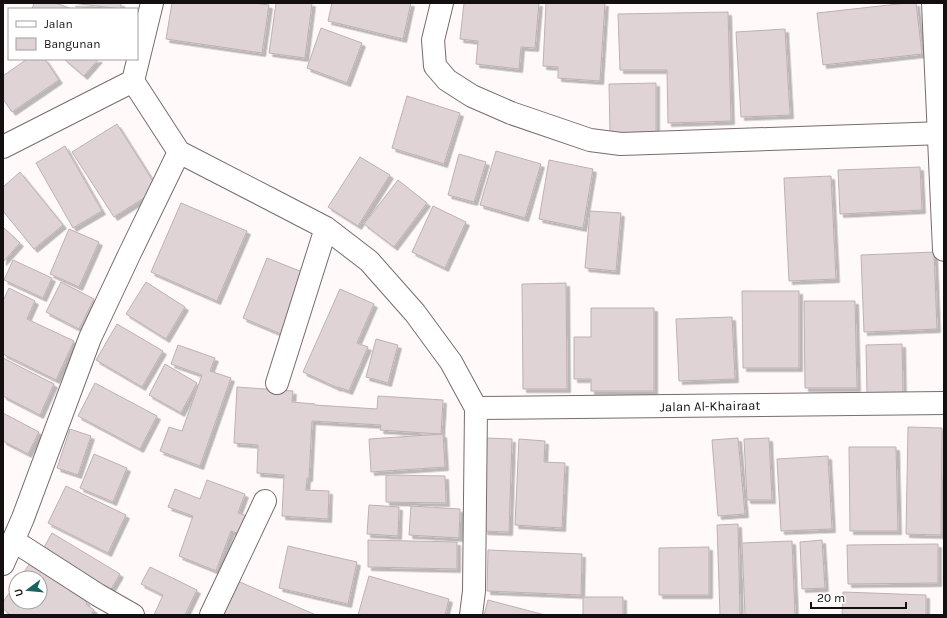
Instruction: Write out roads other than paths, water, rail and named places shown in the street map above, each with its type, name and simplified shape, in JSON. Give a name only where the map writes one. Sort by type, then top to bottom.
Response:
[{"type":"street","points":[[152,3],[133,81],[179,152],[326,228],[368,261],[415,313],[451,362],[476,408],[474,591],[471,615]]},
{"type":"street","points":[[442,3],[433,40],[435,66],[447,80],[472,96],[511,113],[590,140],[621,144],[942,133]]},
{"type":"street","points":[[933,3],[942,133],[944,250]]},
{"type":"street","points":[[3,147],[133,81]]},
{"type":"street","points":[[3,564],[23,518],[90,338],[179,152]]},
{"type":"street","points":[[277,383],[326,228]]},
{"type":"street","name":"Jalan Al-Khairaat","points":[[476,408],[944,403]]},
{"type":"street","points":[[211,615],[265,501]]},
{"type":"street","points":[[14,540],[98,595],[133,615]]}]
